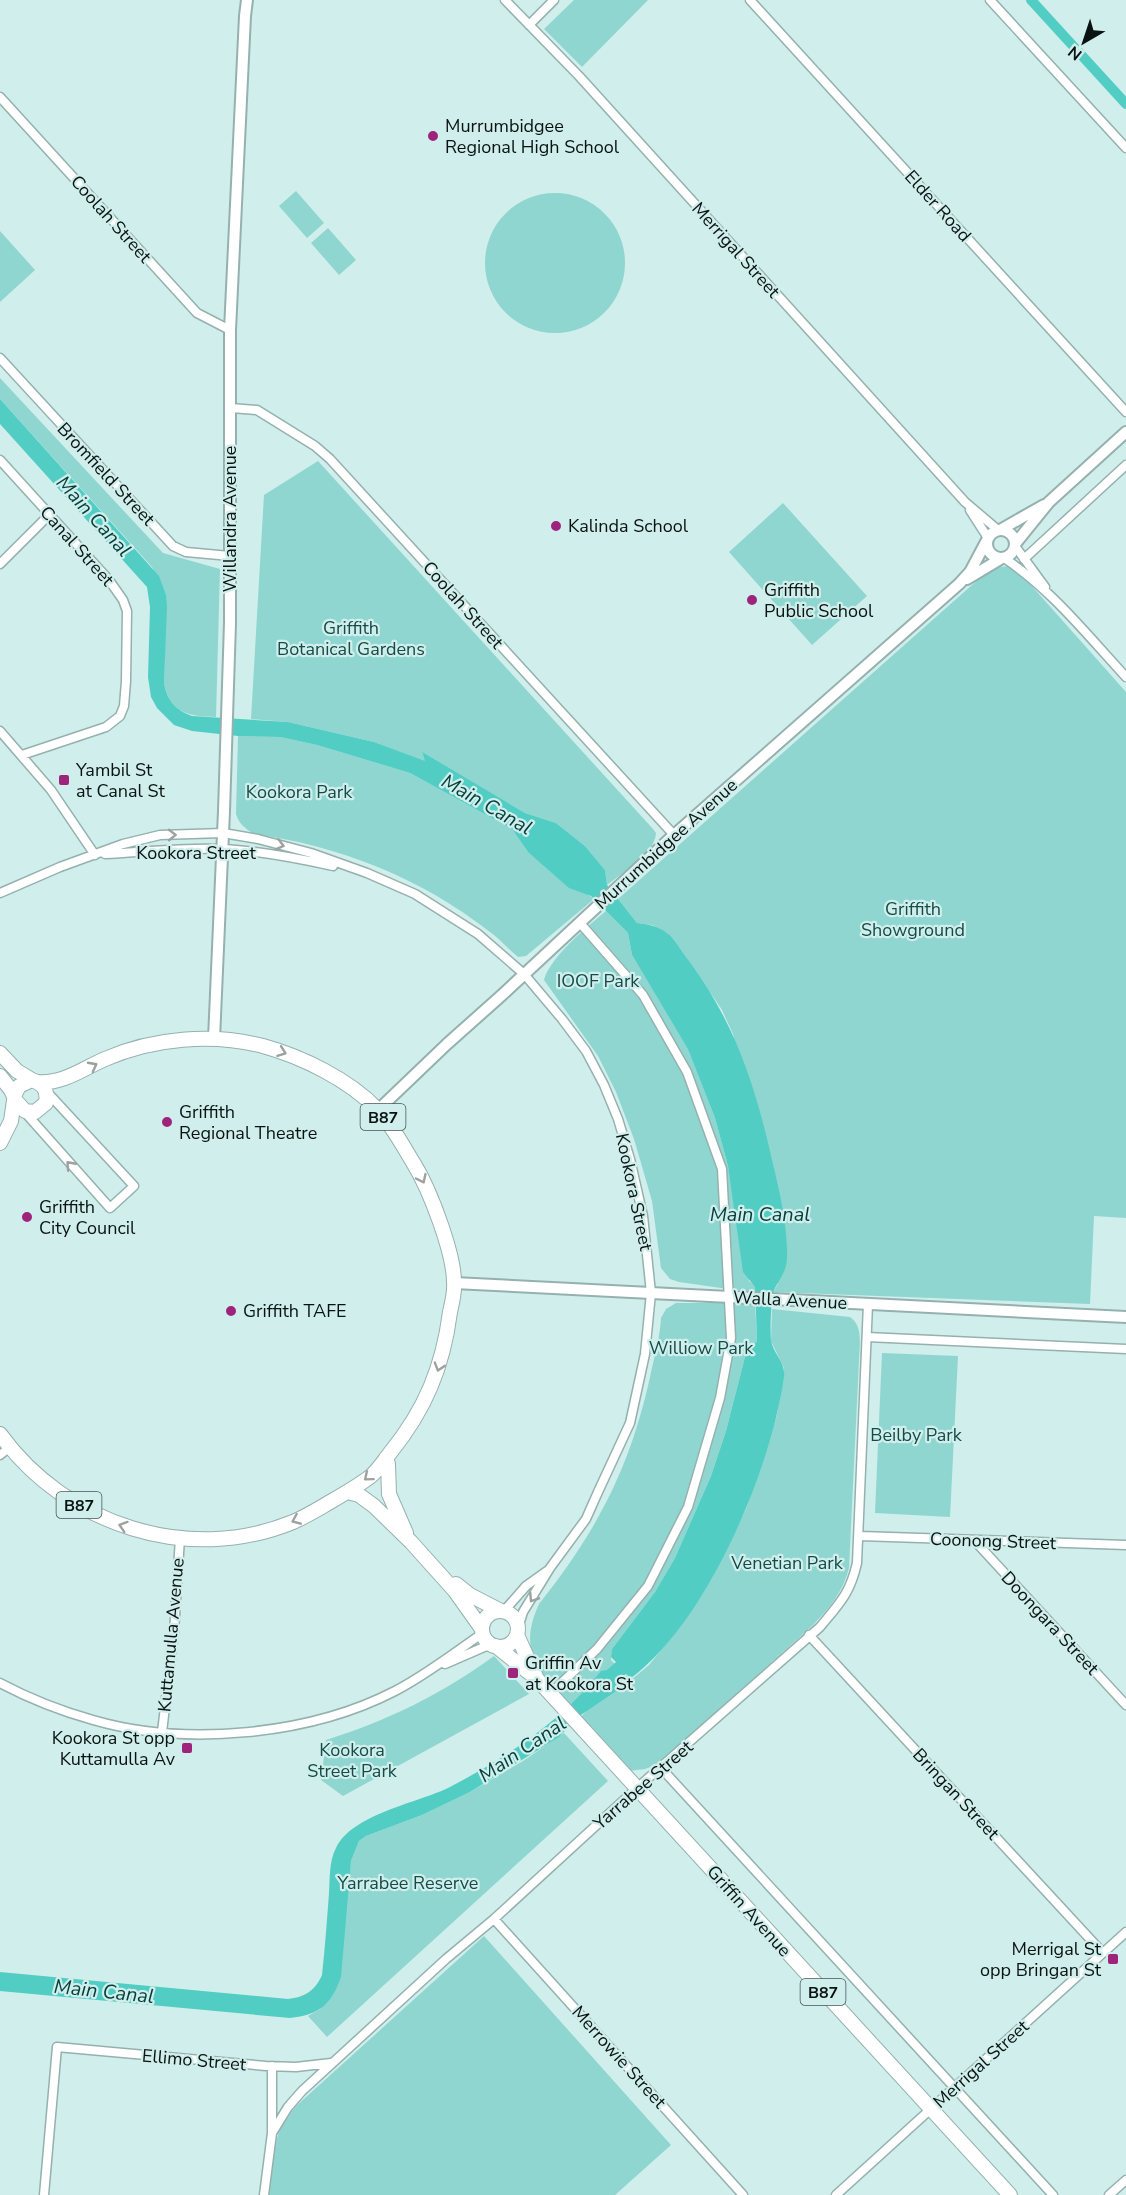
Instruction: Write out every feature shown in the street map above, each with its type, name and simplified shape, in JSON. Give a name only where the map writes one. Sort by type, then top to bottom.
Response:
[{"type":"main road","name":"B87","points":[[0,1434],[5,1451],[65,1497],[112,1522],[139,1531],[180,1538],[228,1538],[272,1529],[310,1514],[373,1474],[413,1422],[439,1370],[454,1283],[452,1262],[436,1210],[421,1175],[378,1110],[330,1073],[288,1054],[252,1044],[214,1039],[151,1044],[108,1058],[65,1078],[38,1084]]},
{"type":"main road","points":[[0,1053],[17,1071],[38,1084],[47,1098],[43,1107],[35,1112],[17,1103],[0,1076]]},
{"type":"main road","points":[[0,1143],[9,1127],[17,1103],[19,1086],[38,1084]]},
{"type":"main road","name":"Griffin Avenue","points":[[386,1458],[389,1494],[411,1542]]},
{"type":"main road","name":"Griffin Avenue","points":[[347,1492],[360,1495],[411,1542],[455,1591],[488,1638],[537,1679],[1010,2195]]},
{"type":"main road","name":"Griffin Avenue","points":[[425,1557],[470,1595],[502,1611]]},
{"type":"main road","name":"B87","points":[[502,1611],[512,1616],[518,1631]]},
{"type":"main road","points":[[502,1611],[489,1615],[485,1619],[488,1638],[501,1647],[511,1643],[518,1631]]},
{"type":"main road","name":"Griffin Avenue","points":[[518,1631],[537,1679]]},
{"type":"street","name":"Willandra Avenue","points":[[214,1039],[227,707],[230,330],[247,0]]},
{"type":"street","name":"Merrigal Street","points":[[505,0],[587,85],[965,502],[999,530]]},
{"type":"street","points":[[529,25],[554,0]]},
{"type":"street","name":"Elder Road","points":[[750,0],[1126,412]]},
{"type":"street","points":[[990,0],[1126,148]]},
{"type":"street","name":"Coolah Street","points":[[0,97],[197,313],[230,330]]},
{"type":"street","name":"Bromfield Street","points":[[0,358],[173,546],[186,552],[230,556]]},
{"type":"street","name":"Coolah Street","points":[[231,408],[257,410],[315,446],[330,459],[674,835]]},
{"type":"street","points":[[1003,558],[1012,552],[1049,502],[1126,432]]},
{"type":"street","name":"Canal Street","points":[[0,460],[109,580],[123,600],[127,623],[124,706],[120,716],[106,727],[22,755]]},
{"type":"street","points":[[1024,559],[1126,465]]},
{"type":"street","name":"Merrigal Street","points":[[965,502],[988,539]]},
{"type":"street","points":[[1049,502],[999,530],[988,539],[990,553],[1021,569],[1126,676]]},
{"type":"street","points":[[0,564],[50,515]]},
{"type":"street","points":[[999,530],[1012,535],[1024,559],[1058,605]]},
{"type":"street","name":"Murrumbidgee Avenue","points":[[378,1110],[674,835],[959,584],[970,572],[988,539]]},
{"type":"street","name":"Murrumbidgee Avenue","points":[[959,584],[1003,558]]},
{"type":"street","points":[[0,731],[51,790],[95,855]]},
{"type":"street","name":"Kookora Street","points":[[0,892],[123,844],[160,835],[223,833],[258,839],[311,853],[367,873],[415,894],[487,941],[524,974],[562,1018],[586,1051],[604,1085],[618,1119],[644,1216],[651,1293],[645,1354],[630,1423],[586,1519],[550,1568],[523,1612],[518,1631]]},
{"type":"street","name":"Kookora Street","points":[[95,855],[159,850],[222,849],[272,854],[367,873]]},
{"type":"street","points":[[550,1694],[597,1648],[648,1586],[688,1507],[720,1398],[730,1338],[722,1169],[687,1072],[643,995],[580,922]]},
{"type":"street","points":[[17,1103],[110,1208],[134,1186],[38,1084]]},
{"type":"street","name":"Walla Avenue","points":[[454,1283],[1126,1317]]},
{"type":"street","name":"Yarrabee Street","points":[[264,2195],[272,2133],[288,2107],[331,2063],[820,1627],[838,1607],[852,1583],[860,1536],[868,1304]]},
{"type":"street","points":[[867,1337],[1126,1349]]},
{"type":"street","name":"Coonong Street","points":[[860,1536],[1126,1545]]},
{"type":"street","name":"Kuttamulla Avenue","points":[[162,1732],[174,1632],[180,1538]]},
{"type":"street","name":"Doongara Street","points":[[974,1540],[1126,1705]]},
{"type":"street","name":"Kookora Street","points":[[502,1611],[526,1586],[550,1568]]},
{"type":"street","name":"Bringan Street","points":[[810,1635],[1103,1953]]},
{"type":"street","points":[[428,1671],[488,1638]]},
{"type":"street","points":[[0,1683],[26,1697],[94,1721],[162,1732],[245,1732],[309,1722],[376,1700],[488,1638]]},
{"type":"street","name":"Griffin Avenue","points":[[661,1768],[1053,2195]]},
{"type":"street","name":"Merrowie Street","points":[[494,1919],[744,2195]]},
{"type":"street","name":"Merrigal Street","points":[[836,2195],[1126,1932]]},
{"type":"street","name":"Ellimo Street","points":[[44,2195],[57,2047],[272,2066],[296,2067],[331,2063]]},
{"type":"street","points":[[272,2066],[272,2133]]},
{"type":"street","points":[[1109,2195],[1126,2180]]},
{"type":"green space","points":[[574,0],[648,0],[582,67],[544,29]]},
{"type":"green space","points":[[296,191],[324,223],[307,238],[279,206]]},
{"type":"green space","points":[[555,193],[582,198],[605,213],[620,236],[625,263],[620,290],[605,313],[582,328],[555,333],[528,328],[505,313],[490,290],[485,263],[490,236],[505,213],[528,198]]},
{"type":"green space","points":[[328,228],[356,260],[339,275],[311,243]]},
{"type":"green space","points":[[0,231],[35,270],[0,302]]},
{"type":"green space","points":[[0,378],[163,553],[220,569],[216,717],[189,714],[176,707],[171,701],[164,683],[166,595],[152,567],[0,399]]},
{"type":"green space","name":"Griffith Botanical Gardens","points":[[318,461],[656,833],[654,841],[644,856],[607,885],[605,870],[585,846],[556,823],[525,813],[422,753],[426,762],[374,742],[288,722],[251,719],[264,495]]},
{"type":"green space","points":[[783,503],[867,596],[812,645],[729,552]]},
{"type":"green space","name":"Griffith Showground","points":[[1013,565],[1126,692],[1126,1218],[1094,1216],[1090,1304],[773,1292],[778,1284],[733,1034],[722,1010],[667,933],[652,925],[637,923],[618,899],[990,569]]},
{"type":"green space","name":"Kookora Park","points":[[238,736],[280,737],[317,745],[410,773],[512,829],[528,852],[594,899],[526,956],[518,957],[494,935],[464,913],[408,880],[348,856],[286,839],[254,834],[246,828],[236,814]]},
{"type":"green space","name":"IOOF Park","points":[[606,911],[628,933],[632,955],[688,1048],[715,1118],[728,1166],[749,1281],[755,1286],[756,1293],[679,1282],[670,1279],[661,1268],[652,1201],[634,1139],[616,1092],[598,1056],[544,980],[562,952]]},
{"type":"green space","name":"Williow Park","points":[[676,1303],[755,1303],[757,1341],[746,1353],[726,1431],[711,1476],[675,1558],[655,1592],[612,1649],[611,1660],[615,1664],[570,1706],[549,1682],[535,1660],[530,1635],[533,1621],[539,1604],[578,1551],[609,1497],[642,1410],[657,1348],[661,1318],[666,1309]]},
{"type":"green space","name":"Venetian Park","points":[[772,1309],[850,1317],[859,1331],[849,1568],[835,1599],[813,1625],[659,1764],[629,1771],[579,1719],[598,1698],[622,1686],[617,1682],[627,1675],[631,1680],[649,1665],[679,1628],[713,1576],[746,1509],[777,1415],[784,1376],[784,1368],[771,1341]]},
{"type":"green space","name":"Beilby Park","points":[[882,1353],[958,1356],[950,1517],[875,1513]]},
{"type":"green space","name":"Kookora Street Park","points":[[494,1656],[529,1694],[343,1796],[321,1780],[326,1740],[371,1724],[413,1705]]},
{"type":"green space","name":"Yarrabee Reserve","points":[[564,1733],[608,1781],[327,2037],[308,2016],[320,2009],[346,1908],[351,1861],[359,1841],[470,1792],[523,1761]]},
{"type":"green space","points":[[484,1936],[671,2145],[615,2195],[269,2195],[272,2157],[279,2131],[295,2107]]},
{"type":"water","name":"Main Canal","points":[[0,399],[159,576],[166,595],[167,607],[164,683],[170,699],[181,711],[192,716],[288,722],[374,742],[425,761],[422,752],[525,813],[556,823],[585,846],[605,870],[607,885],[637,923],[656,927],[676,942],[719,1008],[731,1031],[750,1080],[782,1204],[787,1262],[774,1290],[771,1307],[772,1345],[784,1372],[777,1414],[750,1498],[709,1583],[685,1620],[659,1653],[631,1678],[626,1674],[617,1682],[622,1687],[578,1717],[559,1737],[470,1792],[359,1841],[351,1861],[341,1977],[333,1995],[323,2007],[300,2017],[290,2018],[0,1991],[0,1972],[288,1999],[300,1997],[313,1989],[322,1975],[332,1858],[344,1836],[371,1818],[450,1787],[512,1751],[551,1722],[601,1671],[607,1670],[616,1662],[611,1657],[612,1649],[655,1592],[675,1558],[711,1476],[726,1431],[746,1353],[757,1341],[755,1287],[743,1272],[728,1166],[715,1118],[688,1049],[632,955],[628,933],[591,896],[569,888],[528,852],[512,829],[410,773],[317,745],[280,737],[238,736],[192,731],[174,725],[157,708],[151,697],[148,677],[150,607],[147,587],[0,424]]},
{"type":"waterway","points":[[1031,0],[1126,104]]},
{"type":"place","name":"Murrumbidgee Regional High School","points":[[433,136]]},
{"type":"place","name":"Kalinda School","points":[[556,526]]},
{"type":"place","name":"Griffith Public School","points":[[752,600]]},
{"type":"place","name":"Yambil St at Canal St","points":[[64,780]]},
{"type":"place","name":"Griffith Regional Theatre","points":[[167,1122]]},
{"type":"place","name":"Griffith City Council","points":[[27,1217]]},
{"type":"place","name":"Griffith TAFE","points":[[231,1311]]},
{"type":"place","name":"Griffin Av at Kookora St","points":[[513,1673]]},
{"type":"place","name":"Kookora St opp Kuttamulla Av","points":[[187,1748]]},
{"type":"place","name":"Merrigal St opp Bringan St","points":[[1113,1959]]}]
